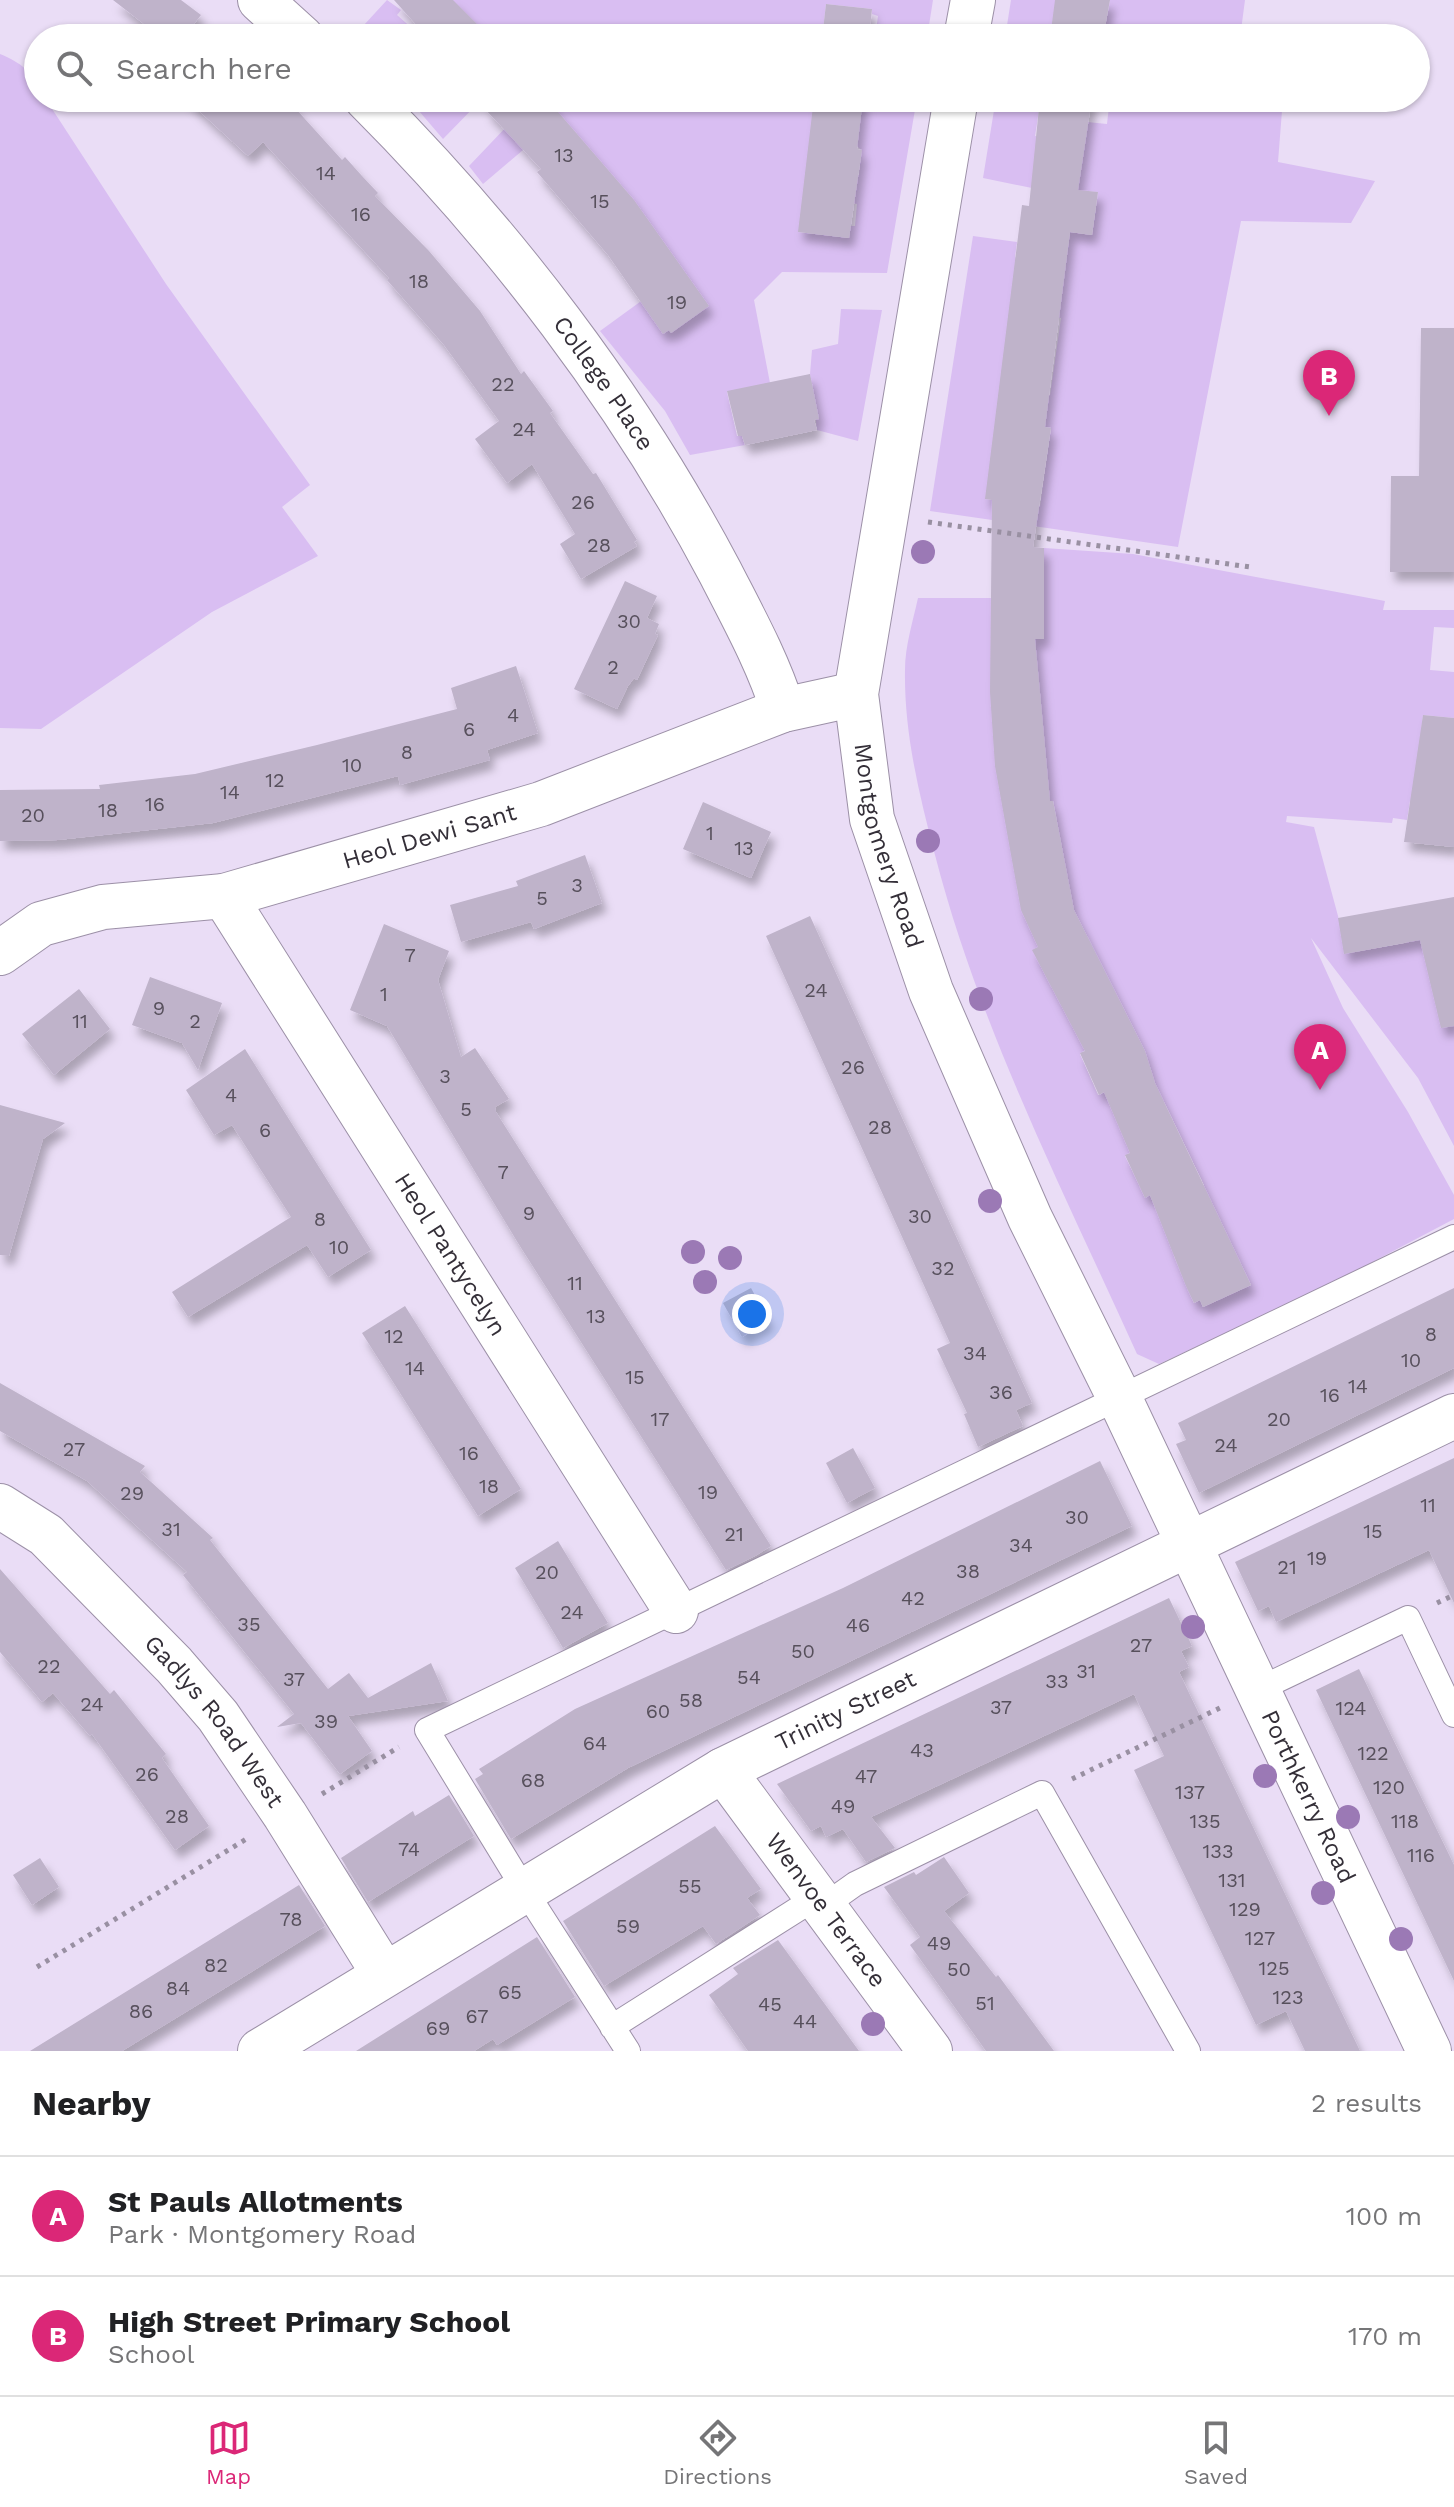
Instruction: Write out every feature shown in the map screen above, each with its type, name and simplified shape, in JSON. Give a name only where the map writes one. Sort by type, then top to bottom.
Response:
[{"type":"street","points":[[260,0],[287,24]]},
{"type":"street","points":[[969,24],[973,0]]},
{"type":"street","name":"College Place","points":[[380,112],[483,225],[623,409],[684,506],[747,625],[783,710]]},
{"type":"street","name":"Montgomery Road","points":[[954,112],[856,694],[872,819],[931,991],[1030,1218],[1187,1543]]},
{"type":"street","name":"Heol Dewi Sant","points":[[0,953],[21,922],[103,907],[224,896],[541,804],[783,710],[856,694]]},
{"type":"street","name":"Heol Pantycelyn","points":[[224,896],[676,1611]]},
{"type":"street","name":"Trinity Street","points":[[266,2049],[384,1974],[723,1770],[1454,1416]]},
{"type":"street","name":"Gadlys Road West","points":[[0,1506],[46,1535],[174,1665],[218,1716],[285,1815],[384,1974]]},
{"type":"street","name":"Porthkerry Road","points":[[1187,1543],[1429,2051]]},
{"type":"street","name":"Wenvoe Terrace","points":[[723,1770],[930,2051]]},
{"type":"lane","points":[[628,2051],[427,1730],[1454,1237]]},
{"type":"lane","points":[[1257,1690],[1408,1618],[1454,1715]]},
{"type":"lane","points":[[612,2027],[820,1902],[1042,1793],[1188,2051]]},
{"type":"path","points":[[888,516],[1250,567]]},
{"type":"path","points":[[1042,1793],[1257,1690]]},
{"type":"path","points":[[37,1967],[427,1730]]},
{"type":"shaded area","points":[[387,0],[401,10],[397,15],[407,24],[365,24]]},
{"type":"shaded area","points":[[450,0],[933,0],[929,24],[877,24],[878,16],[872,14],[872,9],[826,4],[824,24],[421,24]]},
{"type":"shaded area","points":[[1011,0],[1056,0],[1052,24],[1007,24]]},
{"type":"shaded area","points":[[1110,0],[1245,0],[1242,24],[1106,24]]},
{"type":"shaded area","points":[[0,54],[24,68],[24,112],[54,112],[166,284],[310,485],[282,507],[318,556],[212,612],[41,729],[0,728]]},
{"type":"shaded area","points":[[420,112],[469,112],[443,139]]},
{"type":"shaded area","points":[[527,112],[915,112],[887,273],[782,272],[754,300],[770,383],[727,392],[737,436],[742,436],[745,445],[690,455],[665,411],[600,331],[644,299],[663,333],[672,332],[708,306],[658,235],[634,251],[609,217],[631,197],[562,117],[483,184],[469,166],[509,124],[512,126]],"holes":[[[810,141],[856,145],[861,150],[859,175],[853,174],[851,203],[857,204],[855,226],[850,226],[849,238],[799,232]]]},
{"type":"shaded area","points":[[994,112],[1039,112],[1035,136],[1040,137],[1087,122],[1107,124],[1108,112],[1282,112],[1278,162],[1375,181],[1351,223],[1241,221],[1178,547],[930,511],[973,236],[1017,242],[1015,257],[1062,287],[1070,232],[1092,235],[1098,192],[1032,188],[983,178]],"holes":[[[1010,311],[1061,318],[1050,395],[1000,388]],[[997,420],[1051,428],[1040,506],[986,499]]]},
{"type":"shaded area","points":[[841,309],[882,310],[858,441],[817,430],[810,374],[812,350],[838,344]]},
{"type":"shaded area","points":[[1044,548],[1133,554],[1385,601],[1383,610],[1454,610],[1454,628],[1434,627],[1430,670],[1454,672],[1454,718],[1423,715],[1418,759],[1450,806],[1410,801],[1407,820],[1393,818],[1392,823],[1287,816],[1286,822],[1314,827],[1348,953],[1406,943],[1416,925],[1454,1007],[1454,1146],[1418,1078],[1311,938],[1343,1008],[1408,1112],[1454,1195],[1454,1219],[1325,1287],[1159,1364],[1137,1354],[999,1046],[975,983],[935,855],[910,740],[905,661],[918,598],[995,598],[991,608],[991,633],[1044,639]],"holes":[[[1053,801],[1068,884],[1018,894],[1008,809]],[[1125,1020],[1155,1083],[1109,1103],[1105,1092],[1098,1095],[1080,1054]],[[1164,1102],[1204,1185],[1155,1207],[1150,1195],[1145,1197],[1125,1156],[1131,1152]],[[1174,1256],[1238,1259],[1251,1285],[1203,1307],[1200,1300],[1194,1303]]]},
{"type":"building","points":[[113,0],[181,0],[201,15],[194,24],[144,24]]},
{"type":"building","points":[[394,0],[453,0],[477,24],[415,24]]},
{"type":"building","points":[[1055,0],[1110,0],[1106,24],[1052,24]]},
{"type":"building","points":[[826,4],[872,9],[870,24],[824,24]]},
{"type":"building","points":[[200,112],[299,112],[342,160],[345,157],[378,193],[375,196],[429,251],[480,311],[521,374],[524,371],[593,474],[596,473],[637,540],[634,542],[637,546],[581,579],[560,544],[575,534],[532,464],[507,483],[475,439],[499,421],[444,345],[387,280],[389,278],[263,142],[248,156]]},
{"type":"building","points":[[488,112],[558,112],[634,200],[709,306],[671,333],[669,330],[663,334],[608,255],[537,172],[541,169]]},
{"type":"building","points":[[812,112],[861,112],[857,149],[862,150],[849,238],[798,232]]},
{"type":"building","points":[[1039,112],[1090,112],[1078,190],[1098,192],[1092,235],[1070,232],[1045,427],[1051,428],[1033,547],[1044,548],[1044,639],[1035,639],[1050,801],[1053,801],[1074,910],[1145,1051],[1155,1083],[1251,1285],[1203,1307],[1200,1300],[1194,1303],[1150,1195],[1145,1198],[1125,1155],[1130,1153],[1104,1092],[1099,1095],[1080,1053],[1085,1051],[1032,950],[1038,947],[1021,910],[995,766],[990,692],[992,500],[985,499],[1022,205],[1029,206]]},
{"type":"building","points":[[1421,328],[1454,328],[1454,572],[1390,572],[1391,476],[1419,476]]},
{"type":"building","points":[[810,374],[819,419],[814,420],[817,430],[745,445],[742,436],[738,436],[727,391]]},
{"type":"building","points":[[625,581],[657,596],[647,618],[659,624],[655,634],[658,635],[637,680],[634,678],[628,686],[617,709],[574,689]]},
{"type":"building","points":[[516,666],[538,733],[487,750],[490,760],[400,785],[398,776],[213,823],[58,840],[0,841],[0,790],[100,789],[99,785],[195,774],[317,745],[457,709],[451,688]]},
{"type":"building","points":[[1423,715],[1454,718],[1454,847],[1404,842]]},
{"type":"building","points":[[703,802],[771,832],[751,878],[683,849]]},
{"type":"building","points":[[585,855],[602,903],[534,929],[531,922],[461,942],[450,905],[518,886],[516,881]]},
{"type":"building","points":[[1454,897],[1454,1026],[1441,1028],[1420,940],[1344,954],[1338,918]]},
{"type":"building","points":[[810,916],[1032,1403],[1016,1410],[1023,1426],[978,1447],[964,1414],[967,1413],[937,1349],[950,1343],[766,936]]},
{"type":"building","points":[[384,924],[449,951],[438,980],[461,1057],[475,1048],[509,1099],[495,1107],[496,1112],[771,1546],[755,1556],[726,1570],[518,1243],[387,1026],[350,1010]]},
{"type":"building","points":[[150,977],[222,1003],[198,1070],[182,1043],[132,1025]]},
{"type":"building","points":[[79,989],[110,1029],[54,1075],[22,1034]]},
{"type":"building","points":[[245,1049],[371,1250],[328,1277],[307,1245],[188,1317],[172,1292],[291,1217],[232,1125],[214,1135],[186,1090]]},
{"type":"building","points":[[0,1105],[65,1123],[43,1139],[9,1256],[0,1255]]},
{"type":"building","points":[[751,1288],[769,1321],[742,1337],[723,1303]]},
{"type":"building","points":[[1454,1288],[1454,1368],[1199,1493],[1176,1444],[1186,1440],[1178,1423]]},
{"type":"building","points":[[405,1306],[521,1489],[478,1516],[362,1333]]},
{"type":"building","points":[[0,1383],[145,1466],[140,1472],[213,1538],[210,1540],[328,1689],[349,1673],[368,1698],[431,1663],[448,1701],[348,1716],[372,1751],[340,1774],[301,1723],[277,1727],[294,1714],[183,1575],[187,1572],[87,1481],[0,1431]]},
{"type":"building","points":[[853,1448],[875,1488],[847,1503],[826,1463]]},
{"type":"building","points":[[1454,1458],[1454,1603],[1429,1550],[1276,1622],[1269,1606],[1258,1611],[1235,1562]]},
{"type":"building","points":[[1100,1461],[1132,1526],[628,1768],[511,1839],[475,1779],[483,1774],[479,1769],[575,1709],[843,1588]]},
{"type":"building","points":[[558,1541],[608,1623],[563,1648],[515,1568]]},
{"type":"building","points":[[0,1569],[110,1694],[114,1690],[166,1754],[162,1758],[209,1826],[175,1850],[92,1734],[90,1736],[53,1693],[42,1702],[0,1652]]},
{"type":"building","points":[[1169,1598],[1192,1646],[1181,1651],[1189,1667],[1179,1672],[1360,2051],[1305,2051],[1286,2011],[1256,2025],[1134,1770],[1164,1756],[1134,1694],[871,1817],[895,1848],[866,1862],[843,1829],[826,1837],[821,1826],[811,1831],[777,1784]]},
{"type":"building","points":[[1359,1669],[1454,1865],[1454,1981],[1316,1690]]},
{"type":"building","points":[[449,1795],[474,1836],[368,1902],[341,1858],[413,1811],[415,1816]]},
{"type":"building","points":[[715,1826],[761,1889],[747,1898],[760,1915],[716,1944],[703,1926],[604,1986],[563,1921]]},
{"type":"building","points":[[944,1857],[969,1893],[944,1911],[996,1977],[998,1975],[1054,2051],[986,2051],[910,1945],[920,1937],[884,1887],[914,1872],[916,1875]]},
{"type":"building","points":[[40,1858],[59,1887],[32,1905],[13,1875]]},
{"type":"building","points":[[299,1885],[325,1926],[248,1974],[122,2051],[30,2051]]},
{"type":"building","points":[[537,1937],[575,1997],[497,2045],[493,2039],[474,2051],[356,2051]]},
{"type":"building","points":[[778,1940],[859,2051],[748,2051],[709,1995],[738,1974],[733,1968]]},
{"type":"place","name":"High Street Primary School","points":[[1329,416]]},
{"type":"place","name":"St Pauls Allotments","points":[[1320,1090]]}]
